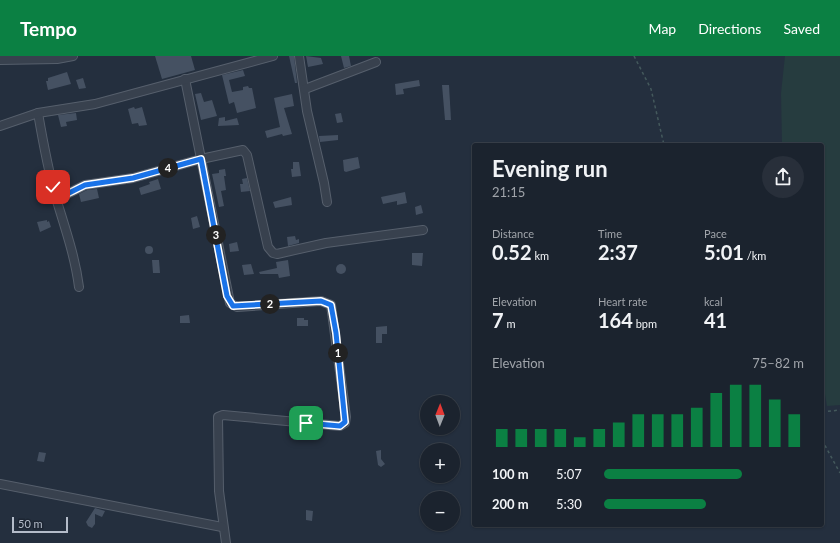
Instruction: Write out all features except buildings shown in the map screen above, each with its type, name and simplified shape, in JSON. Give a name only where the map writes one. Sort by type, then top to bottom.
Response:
[{"type":"street","points":[[0,60],[73,56]]},
{"type":"street","points":[[0,126],[38,113],[95,104],[273,56]]},
{"type":"street","points":[[299,56],[307,111],[324,182],[327,202]]},
{"type":"street","points":[[305,89],[376,62]]},
{"type":"street","points":[[185,79],[230,303],[236,307],[321,301],[331,305],[346,417],[345,422],[340,426],[223,416],[218,417],[219,484],[222,527],[226,543]]},
{"type":"street","points":[[38,113],[43,146],[73,252],[79,287]]},
{"type":"street","points":[[57,199],[85,185],[133,178],[240,150],[245,152],[268,246],[273,253],[277,254],[349,239],[423,230]]},
{"type":"street","points":[[0,484],[222,527]]},
{"type":"path","points":[[634,56],[651,89],[664,143]]},
{"type":"path","points":[[824,412],[840,410]]},
{"type":"path","points":[[824,444],[840,473]]},
{"type":"green space","points":[[785,56],[840,56],[840,405],[827,406],[824,388],[824,143],[782,143],[781,93]]},
{"type":"route","points":[[53,187],[57,199],[85,185],[133,178],[201,159],[227,296],[230,303],[236,307],[321,301],[329,302],[331,305],[336,333],[346,417],[345,422],[340,426],[306,423]]}]
